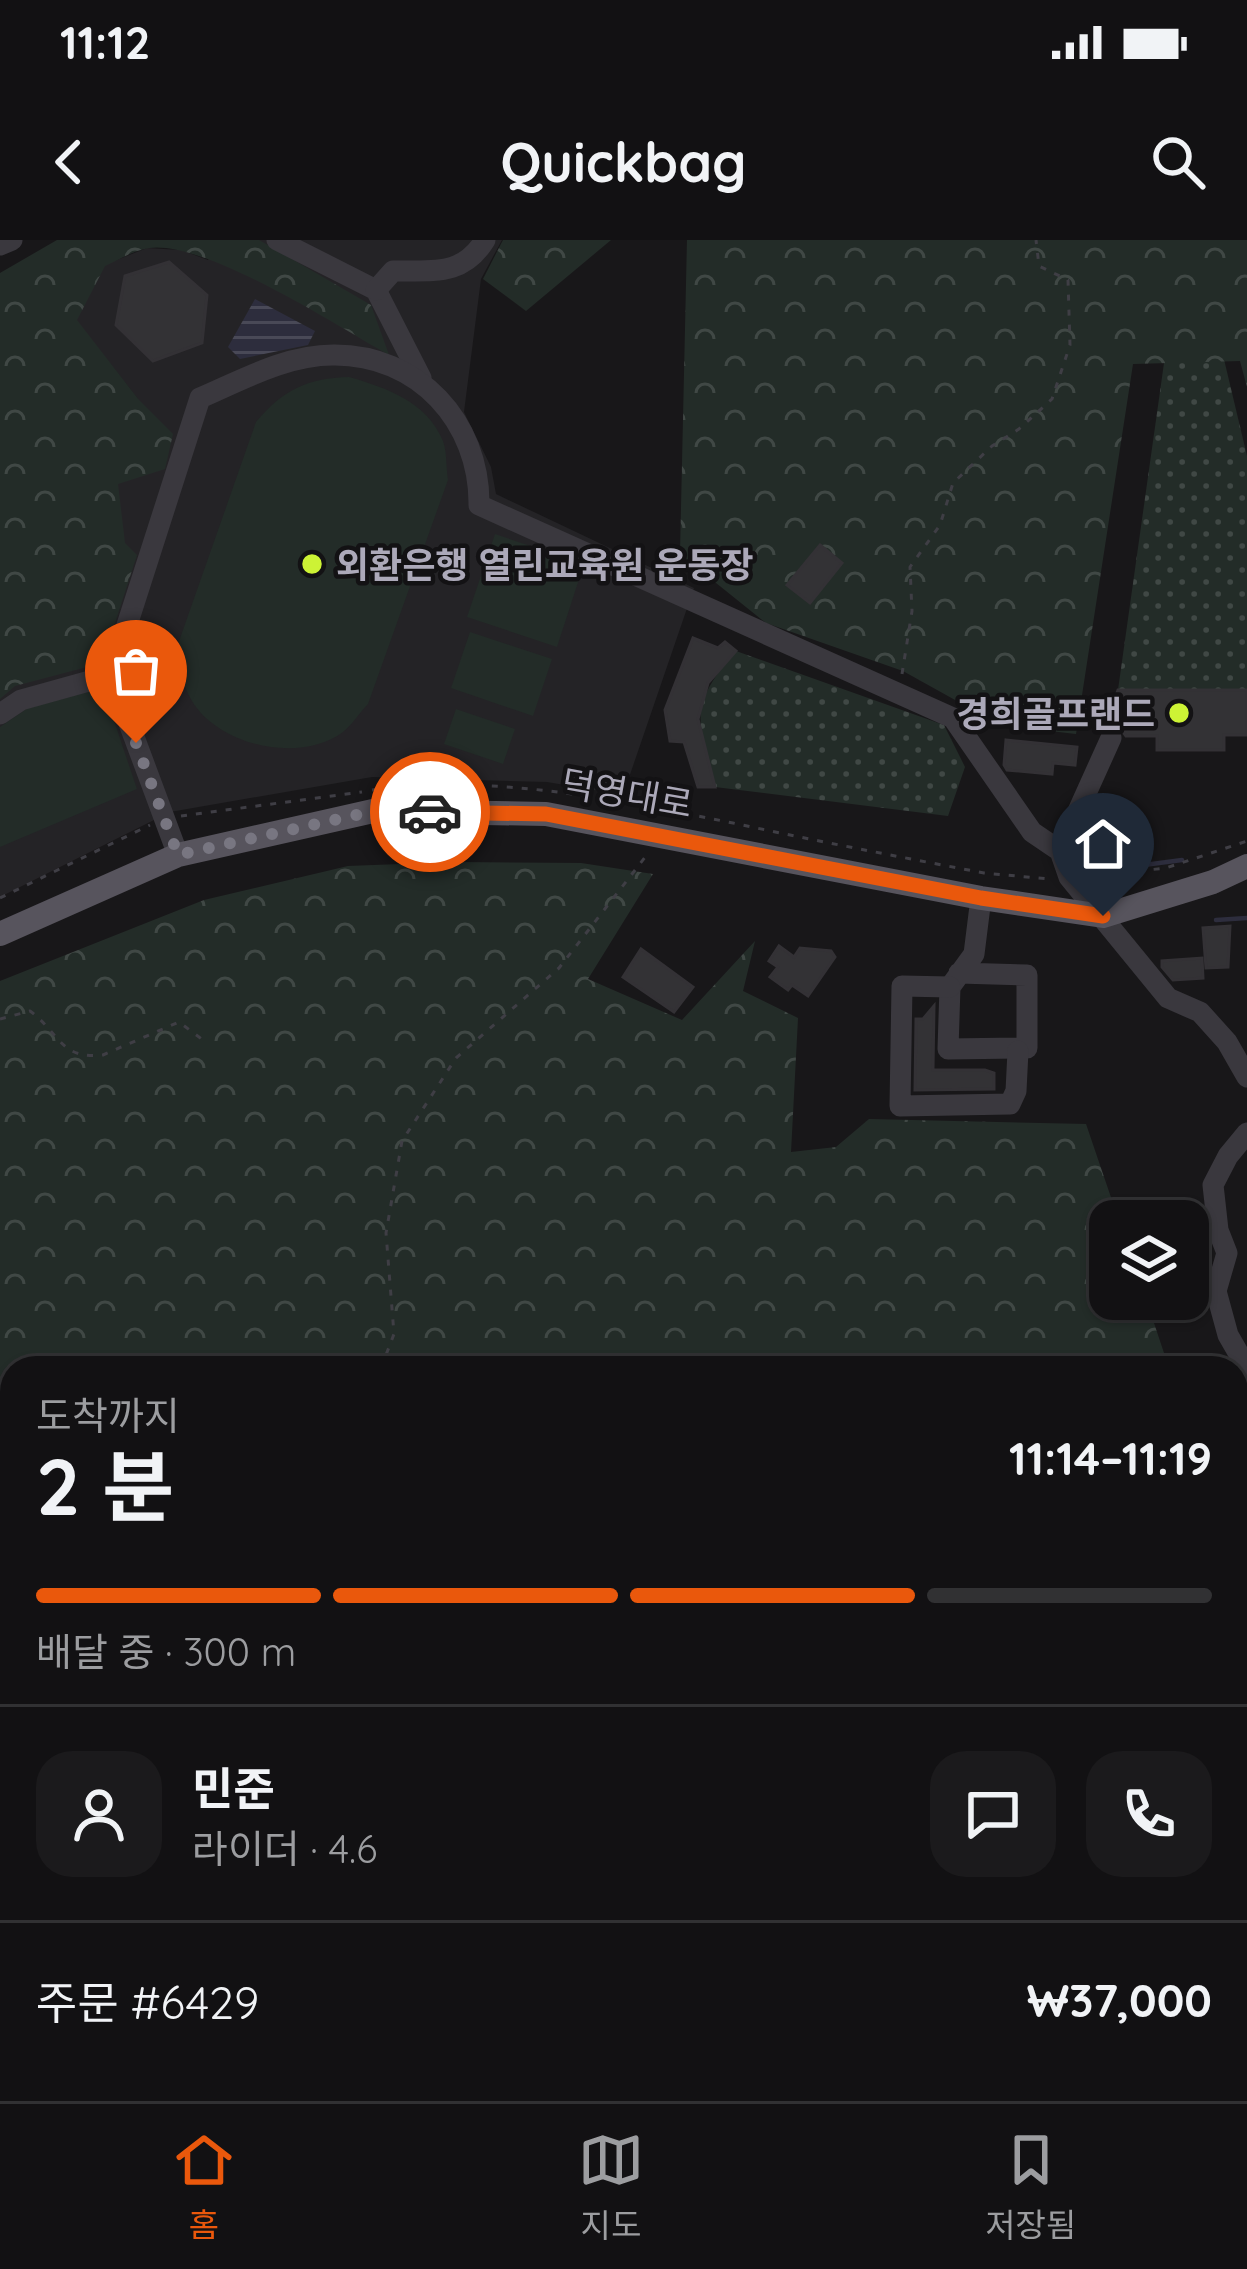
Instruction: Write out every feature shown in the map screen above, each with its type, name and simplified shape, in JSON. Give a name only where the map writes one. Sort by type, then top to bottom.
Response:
[{"type":"main road","name":"덕영대로","points":[[0,934],[178,855],[374,811],[546,814],[981,898],[1103,916],[1247,866]]},
{"type":"street","points":[[0,245],[12,240]]},
{"type":"street","points":[[278,240],[376,290],[421,378],[448,409],[466,443],[479,473],[479,505],[953,718],[1032,832],[1060,850],[1069,877],[1168,998],[1200,1012],[1247,1077]]},
{"type":"street","points":[[376,290],[394,271],[450,270],[474,258],[485,240]]},
{"type":"street","points":[[178,855],[111,675],[200,398],[281,363],[334,355],[373,361],[421,378]]},
{"type":"street","points":[[0,714],[21,700],[111,675]]},
{"type":"street","points":[[1060,850],[1111,738]]},
{"type":"street","points":[[981,898],[974,954],[954,980],[948,1049],[1028,1048],[1027,975],[954,980],[902,986],[900,1106],[1010,1104],[1016,1090],[1018,1051]]},
{"type":"street","points":[[1240,1356],[1228,1335],[1216,1292],[1227,1253],[1213,1185],[1247,1133]]},
{"type":"path","points":[[899,693],[912,611],[910,567],[940,525],[953,484],[1052,399],[1070,345],[1068,280],[1040,266],[1036,240]]},
{"type":"path","points":[[386,1356],[394,1334],[386,1233],[402,1141],[456,1058],[560,968],[663,836]]},
{"type":"path","points":[[0,1019],[31,1011],[74,1054],[90,1056],[104,1055],[179,1022],[207,1043]]},
{"type":"shaded area","points":[[219,240],[502,240],[481,279],[464,412],[491,467],[496,494],[694,588],[623,795],[547,782],[372,777],[170,812],[0,897],[0,698],[124,542],[117,483],[138,399],[76,320],[104,265],[147,248],[181,250],[208,260]]},
{"type":"green space","points":[[57,240],[259,240],[371,305],[389,355],[270,288],[203,257],[149,248],[105,266],[77,320],[139,400],[173,434],[165,469],[118,484],[125,543],[137,555],[102,663],[15,686],[0,699],[0,273]]},
{"type":"green space","points":[[503,240],[611,240],[526,311],[483,279]]},
{"type":"green space","points":[[687,240],[1247,240],[1247,387],[1240,361],[1133,364],[1076,734],[1000,725],[903,671],[766,623],[680,554]]},
{"type":"green space","name":"경희골프랜드","points":[[1166,349],[1222,351],[1247,456],[1247,690],[1118,690]]},
{"type":"green space","name":"외환은행 열린교육원 운동장","points":[[349,377],[391,392],[427,416],[443,441],[448,480],[368,704],[346,729],[325,742],[305,747],[262,745],[240,739],[204,717],[186,688],[177,647],[256,422],[297,388]]},
{"type":"green space","points":[[495,534],[584,564],[557,647],[467,617]]},
{"type":"green space","points":[[470,632],[552,659],[533,716],[451,688]]},
{"type":"green space","points":[[736,651],[944,725],[965,767],[948,816],[715,787],[701,729],[703,701]]},
{"type":"green space","points":[[103,688],[137,789],[0,847],[0,727],[28,708]]},
{"type":"green space","points":[[456,709],[515,729],[503,764],[444,744]]},
{"type":"green space","points":[[581,863],[653,874],[588,979],[682,1020],[755,941],[743,991],[798,1018],[791,1152],[836,1147],[869,1119],[1086,1124],[1112,1200],[1089,1200],[1089,1320],[1153,1320],[1165,1356],[0,1356],[0,981],[204,900],[348,866]]},
{"type":"water","points":[[255,299],[315,331],[308,345],[240,359],[228,347]]},
{"type":"building","points":[[169,262],[207,295],[202,343],[153,361],[116,325],[125,276]]},
{"type":"building","points":[[820,545],[842,563],[810,603],[787,585]]},
{"type":"building","points":[[693,638],[718,648],[725,642],[736,651],[708,683],[698,719],[715,787],[698,787],[684,742],[670,741],[665,710]]},
{"type":"building","name":"경희골프랜드","points":[[1118,690],[1247,690],[1247,735],[1224,735],[1224,750],[1157,750],[1157,736],[1126,736],[1118,725],[1106,724]]},
{"type":"building","points":[[1006,740],[1077,747],[1075,765],[1053,763],[1052,774],[1007,770]]},
{"type":"building","points":[[1230,926],[1228,967],[1206,968],[1203,928]]},
{"type":"building","points":[[779,946],[794,957],[800,948],[831,951],[835,957],[808,996],[770,977],[778,967],[769,961]]},
{"type":"building","points":[[641,949],[693,987],[674,1012],[623,977]]},
{"type":"building","points":[[1202,958],[1203,978],[1173,980],[1162,967],[1162,961]]},
{"type":"building","points":[[934,1006],[933,1070],[985,1070],[994,1073],[994,1089],[915,1090],[916,1019],[923,1019]]},
{"type":"waterway","points":[[1091,872],[1182,860]]},
{"type":"waterway","points":[[1216,920],[1247,918]]},
{"type":"way so far","points":[[136,743],[178,855],[374,811],[430,812]]},
{"type":"place","name":"외환은행 열린교육원 운동장","points":[[312,564]]},
{"type":"place","name":"경희골프랜드","points":[[1179,713]]},
{"type":"route","points":[[430,812],[546,814],[981,898],[1103,916]]}]
